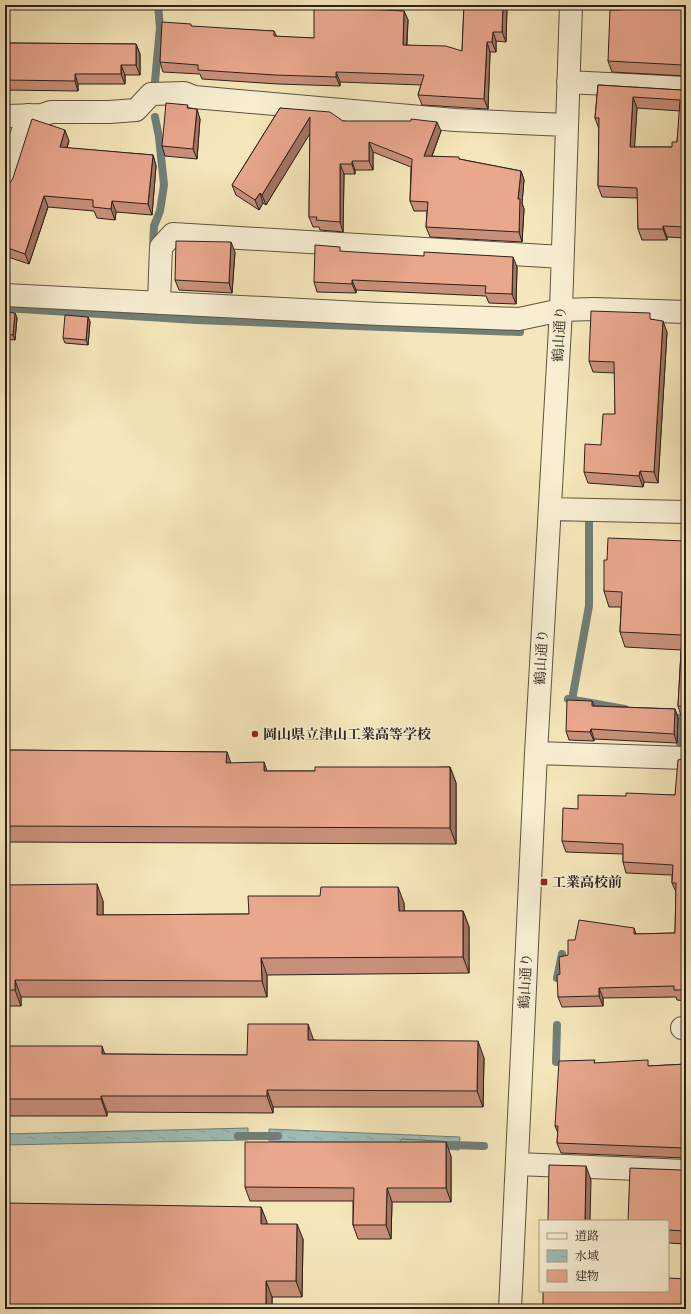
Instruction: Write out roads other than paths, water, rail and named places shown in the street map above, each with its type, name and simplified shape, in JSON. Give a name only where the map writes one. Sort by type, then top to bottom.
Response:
[{"type":"street","name":"鶴山通り","points":[[510,1309],[536,753],[561,310],[571,5]]},
{"type":"street","points":[[568,82],[686,88]]},
{"type":"street","points":[[5,116],[51,112],[76,113],[136,110],[151,94],[184,93],[194,97],[455,120],[566,125]]},
{"type":"street","points":[[5,185],[28,115]]},
{"type":"street","points":[[159,303],[161,247],[173,234],[562,257]]},
{"type":"street","points":[[5,295],[519,319],[561,310],[595,309],[686,312]]},
{"type":"street","points":[[550,509],[686,512]]},
{"type":"street","points":[[536,753],[686,758]]},
{"type":"street","points":[[517,1164],[686,1171]]},
{"type":"water","points":[[248,1128],[248,1140],[5,1145],[5,1134]]},
{"type":"water","points":[[269,1129],[460,1137],[459,1150],[269,1141]]},
{"type":"waterway","points":[[155,81],[160,28],[158,5]]},
{"type":"waterway","points":[[153,248],[154,226],[160,211],[164,185],[159,137],[155,117]]},
{"type":"waterway","points":[[5,308],[196,320],[520,332],[520,329]]},
{"type":"waterway","points":[[572,700],[589,606],[589,523]]},
{"type":"waterway","points":[[568,699],[625,709]]},
{"type":"waterway","points":[[668,716],[680,718],[680,744]]},
{"type":"waterway","points":[[557,978],[562,954]]},
{"type":"waterway","points":[[556,1062],[557,1025]]},
{"type":"waterway","points":[[238,1136],[278,1136]]},
{"type":"waterway","points":[[450,1145],[484,1146]]},
{"type":"place","name":"岡山県立津山工業高等学校","points":[[255,734]]},
{"type":"place","name":"工業高校前","points":[[544,882]]}]
